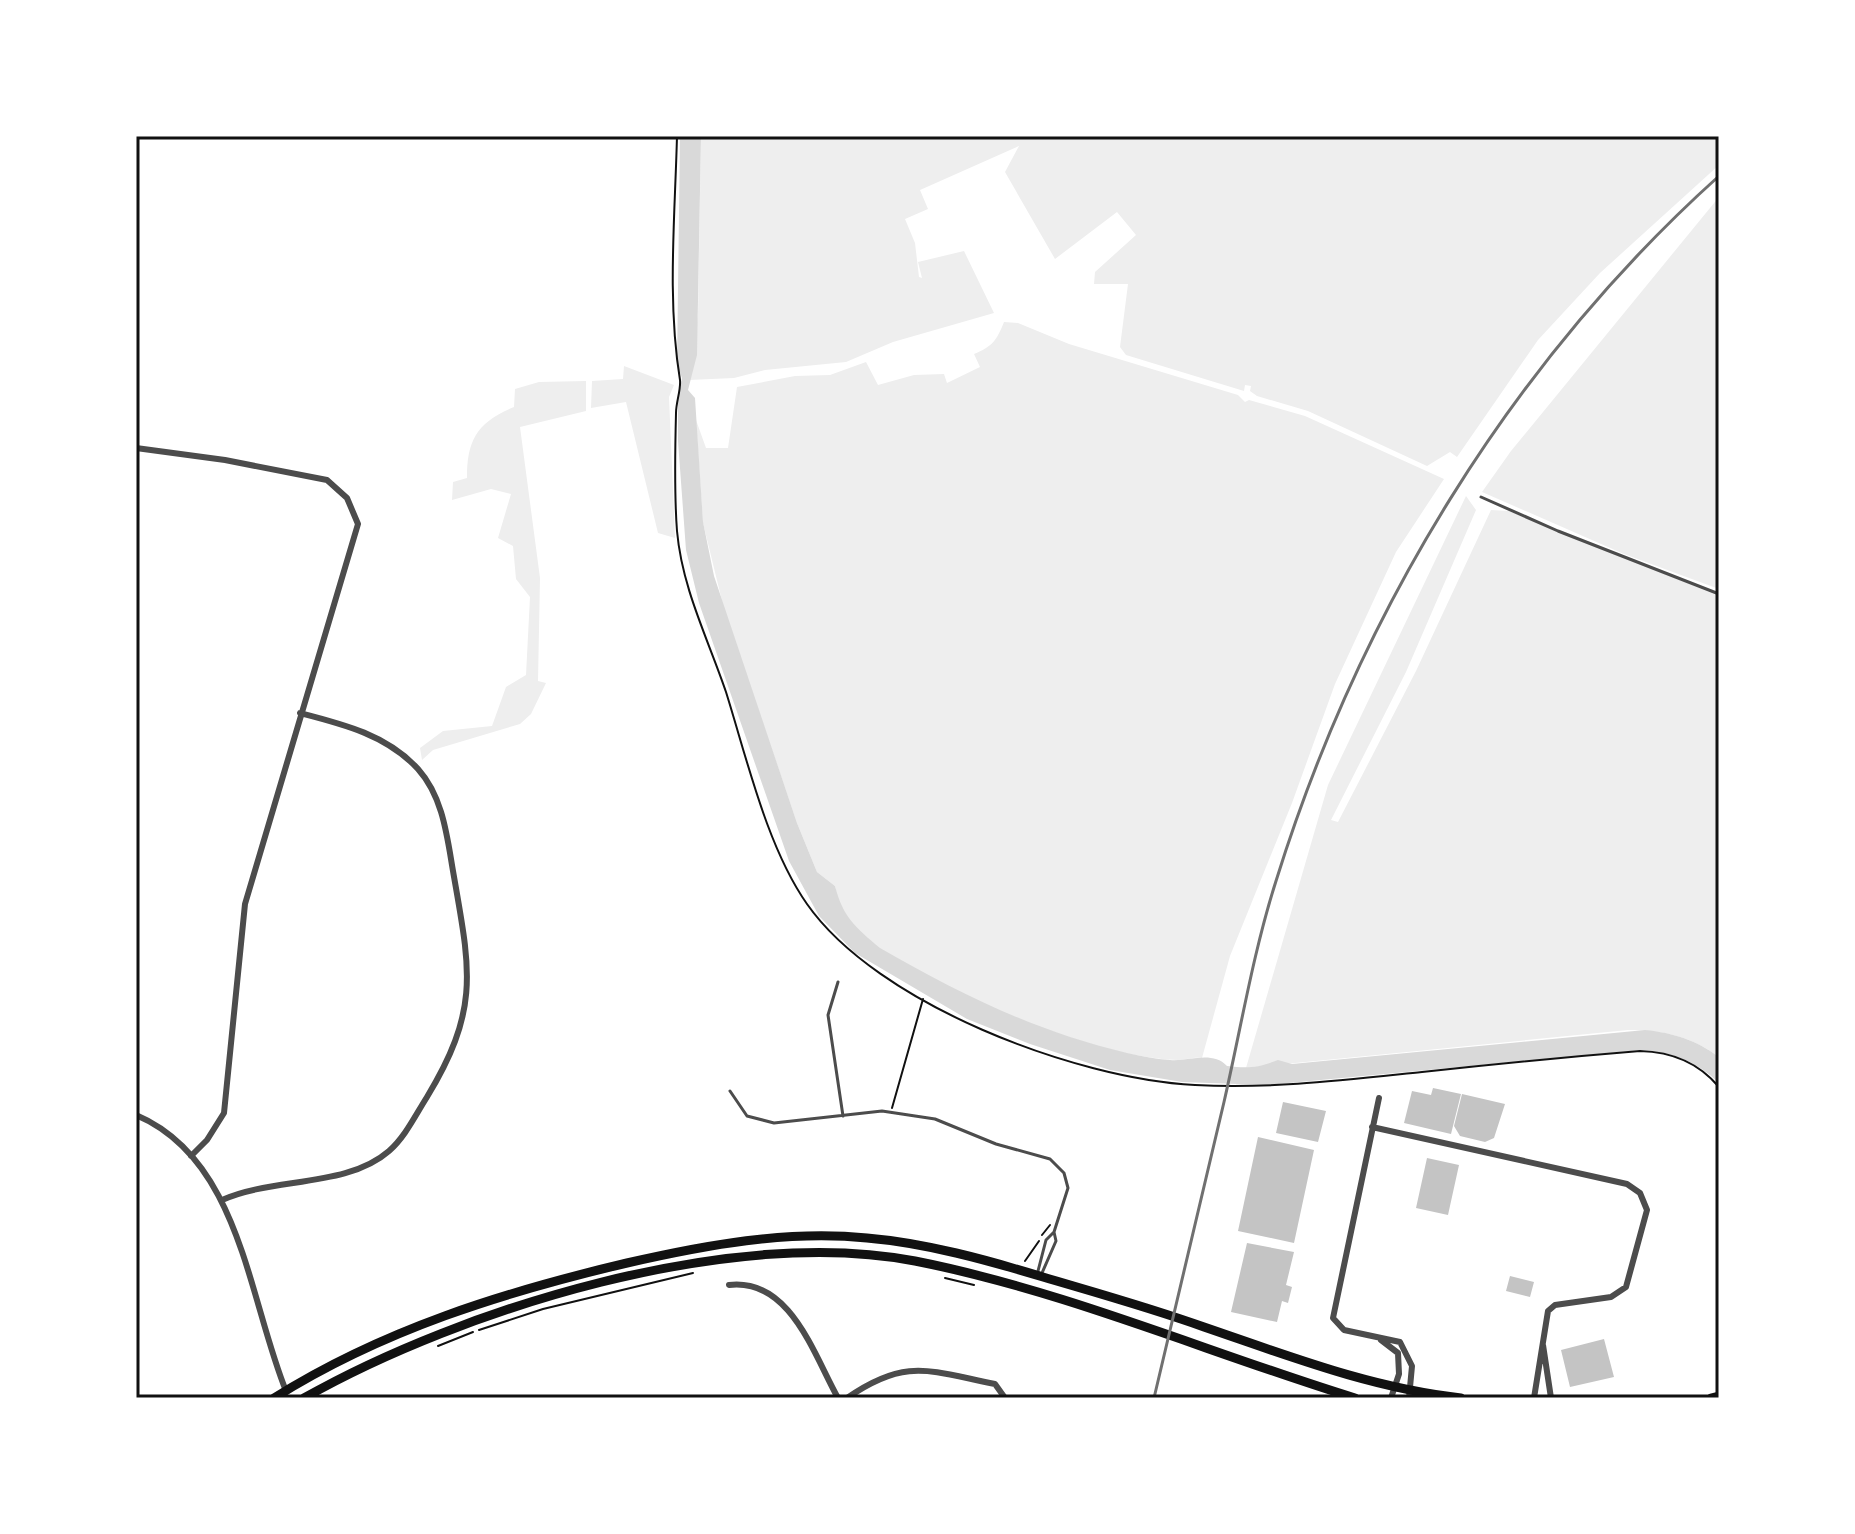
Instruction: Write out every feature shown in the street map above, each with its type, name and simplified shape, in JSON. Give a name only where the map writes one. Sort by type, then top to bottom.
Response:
[{"type":"highway","points":[[274,1398],[366,1349],[492,1298],[709,1245],[773,1238],[868,1238],[924,1247],[1039,1276],[1392,1393],[1461,1398]]},
{"type":"highway","points":[[304,1398],[406,1347],[497,1313],[711,1261],[767,1254],[859,1254],[938,1266],[1096,1310],[1355,1398]]},
{"type":"highway","points":[[1711,1398],[1719,1396]]},
{"type":"street","points":[[136,448],[319,477],[335,484],[347,498],[358,524],[245,904],[227,1101],[218,1125],[191,1156]]},
{"type":"street","points":[[222,1200],[239,1192],[353,1171],[381,1158],[404,1135],[443,1072],[464,1022],[466,949],[445,825],[429,784],[406,757],[383,740],[345,725],[300,713]]},
{"type":"street","points":[[1379,1098],[1332,1309],[1333,1318],[1344,1330],[1400,1342],[1409,1353],[1412,1366],[1410,1395]]},
{"type":"street","points":[[136,1115],[158,1125],[209,1174],[244,1261],[268,1345],[286,1391]]},
{"type":"street","points":[[1372,1127],[1636,1189],[1647,1210],[1626,1287],[1611,1297],[1551,1307],[1542,1342],[1534,1398]]},
{"type":"street","points":[[729,1285],[750,1282],[769,1291],[787,1308],[838,1398]]},
{"type":"street","points":[[1379,1338],[1398,1353],[1399,1374],[1392,1393]]},
{"type":"street","points":[[1542,1342],[1551,1398]]},
{"type":"street","points":[[847,1398],[876,1378],[912,1368],[995,1384],[1005,1398]]},
{"type":"lane","points":[[1481,497],[1558,531],[1719,594]]},
{"type":"lane","points":[[838,982],[828,1015],[843,1116]]},
{"type":"lane","points":[[730,1091],[747,1116],[774,1123],[890,1113],[935,1119],[996,1144],[1050,1159],[1064,1173],[1068,1188],[1054,1232],[1046,1240],[1037,1267],[1039,1276]]},
{"type":"lane","points":[[1034,1293],[1056,1241],[1054,1232]]},
{"type":"path","points":[[677,136],[674,282],[675,367],[680,378],[675,446],[677,530],[692,601],[792,880],[841,944],[923,997],[984,1030],[1066,1061],[1111,1073],[1182,1084],[1299,1085],[1640,1051],[1666,1054],[1694,1064],[1719,1087]]},
{"type":"path","points":[[890,1113],[923,997]]},
{"type":"path","points":[[1005,1267],[1006,1261],[1016,1264],[1029,1259],[1046,1228],[1058,1220]]},
{"type":"path","points":[[426,1350],[543,1309],[700,1272]]},
{"type":"path","points":[[944,1278],[985,1287]]},
{"type":"shaded area","points":[[680,136],[701,136],[697,355],[688,390],[695,398],[703,522],[714,576],[797,823],[817,872],[835,886],[846,914],[864,934],[880,948],[910,965],[1030,1023],[1094,1044],[1164,1060],[1207,1058],[1221,1061],[1227,1066],[1248,1067],[1278,1060],[1292,1064],[1645,1030],[1684,1038],[1719,1057],[1719,1083],[1683,1059],[1641,1050],[1266,1085],[1182,1082],[1110,1070],[1030,1044],[967,1019],[855,953],[819,916],[789,861],[699,603],[686,550],[678,441],[678,400],[682,378],[677,364]]},
{"type":"shaded area","points":[[701,136],[1719,136],[1719,165],[1600,273],[1538,340],[1457,457],[1450,452],[1427,466],[1308,411],[1257,396],[1250,391],[1251,386],[1245,385],[1244,391],[1126,355],[1120,347],[1128,284],[1094,284],[1095,272],[1136,235],[1117,212],[1055,259],[1005,172],[1019,146],[920,190],[928,209],[905,219],[915,243],[919,277],[922,278],[918,262],[964,251],[994,313],[893,342],[846,362],[765,370],[734,378],[689,380],[698,315]]},
{"type":"shaded area","points":[[1719,197],[1719,589],[1624,554],[1482,492],[1511,451]]},
{"type":"shaded area","points":[[1004,322],[1018,323],[1069,344],[1238,395],[1245,402],[1249,400],[1305,416],[1444,479],[1396,552],[1335,684],[1292,803],[1230,956],[1202,1058],[1173,1060],[1135,1055],[1064,1036],[1020,1020],[931,980],[892,957],[861,933],[841,910],[835,886],[817,872],[797,823],[724,609],[703,523],[696,420],[706,448],[728,448],[737,387],[795,376],[830,375],[866,362],[878,385],[914,375],[944,374],[947,383],[980,367],[974,354],[993,342]]},
{"type":"shaded area","points":[[624,366],[674,385],[669,397],[675,538],[658,533],[626,402],[591,408],[592,381],[623,379]]},
{"type":"shaded area","points":[[586,381],[586,411],[520,427],[540,578],[538,681],[546,683],[531,714],[520,724],[433,750],[422,760],[420,748],[443,731],[492,726],[506,687],[526,675],[530,597],[516,579],[513,546],[498,538],[511,494],[491,489],[452,500],[453,482],[467,478],[472,443],[491,419],[514,407],[515,389],[539,382]]},
{"type":"shaded area","points":[[1466,496],[1476,510],[1406,672],[1331,820],[1338,822],[1416,671],[1491,510],[1509,511],[1719,596],[1719,1057],[1698,1044],[1676,1036],[1628,1030],[1246,1068],[1328,785]]},
{"type":"building","points":[[1433,1088],[1461,1094],[1451,1134],[1404,1123],[1412,1091],[1431,1095]]},
{"type":"building","points":[[1462,1094],[1505,1104],[1494,1138],[1485,1142],[1460,1136],[1454,1126]]},
{"type":"building","points":[[1283,1102],[1326,1111],[1318,1142],[1276,1133]]},
{"type":"building","points":[[1258,1137],[1314,1150],[1294,1243],[1238,1231]]},
{"type":"building","points":[[1427,1158],[1459,1165],[1448,1215],[1416,1208]]},
{"type":"building","points":[[1247,1243],[1294,1252],[1286,1285],[1292,1287],[1288,1303],[1282,1301],[1277,1322],[1231,1312]]},
{"type":"building","points":[[1510,1276],[1534,1282],[1530,1297],[1506,1291]]},
{"type":"building","points":[[1604,1339],[1614,1377],[1570,1387],[1561,1350]]},
{"type":"railway","points":[[1154,1398],[1268,908],[1310,782],[1351,685],[1398,590],[1450,499],[1509,411],[1573,328],[1643,249],[1719,176]]}]
